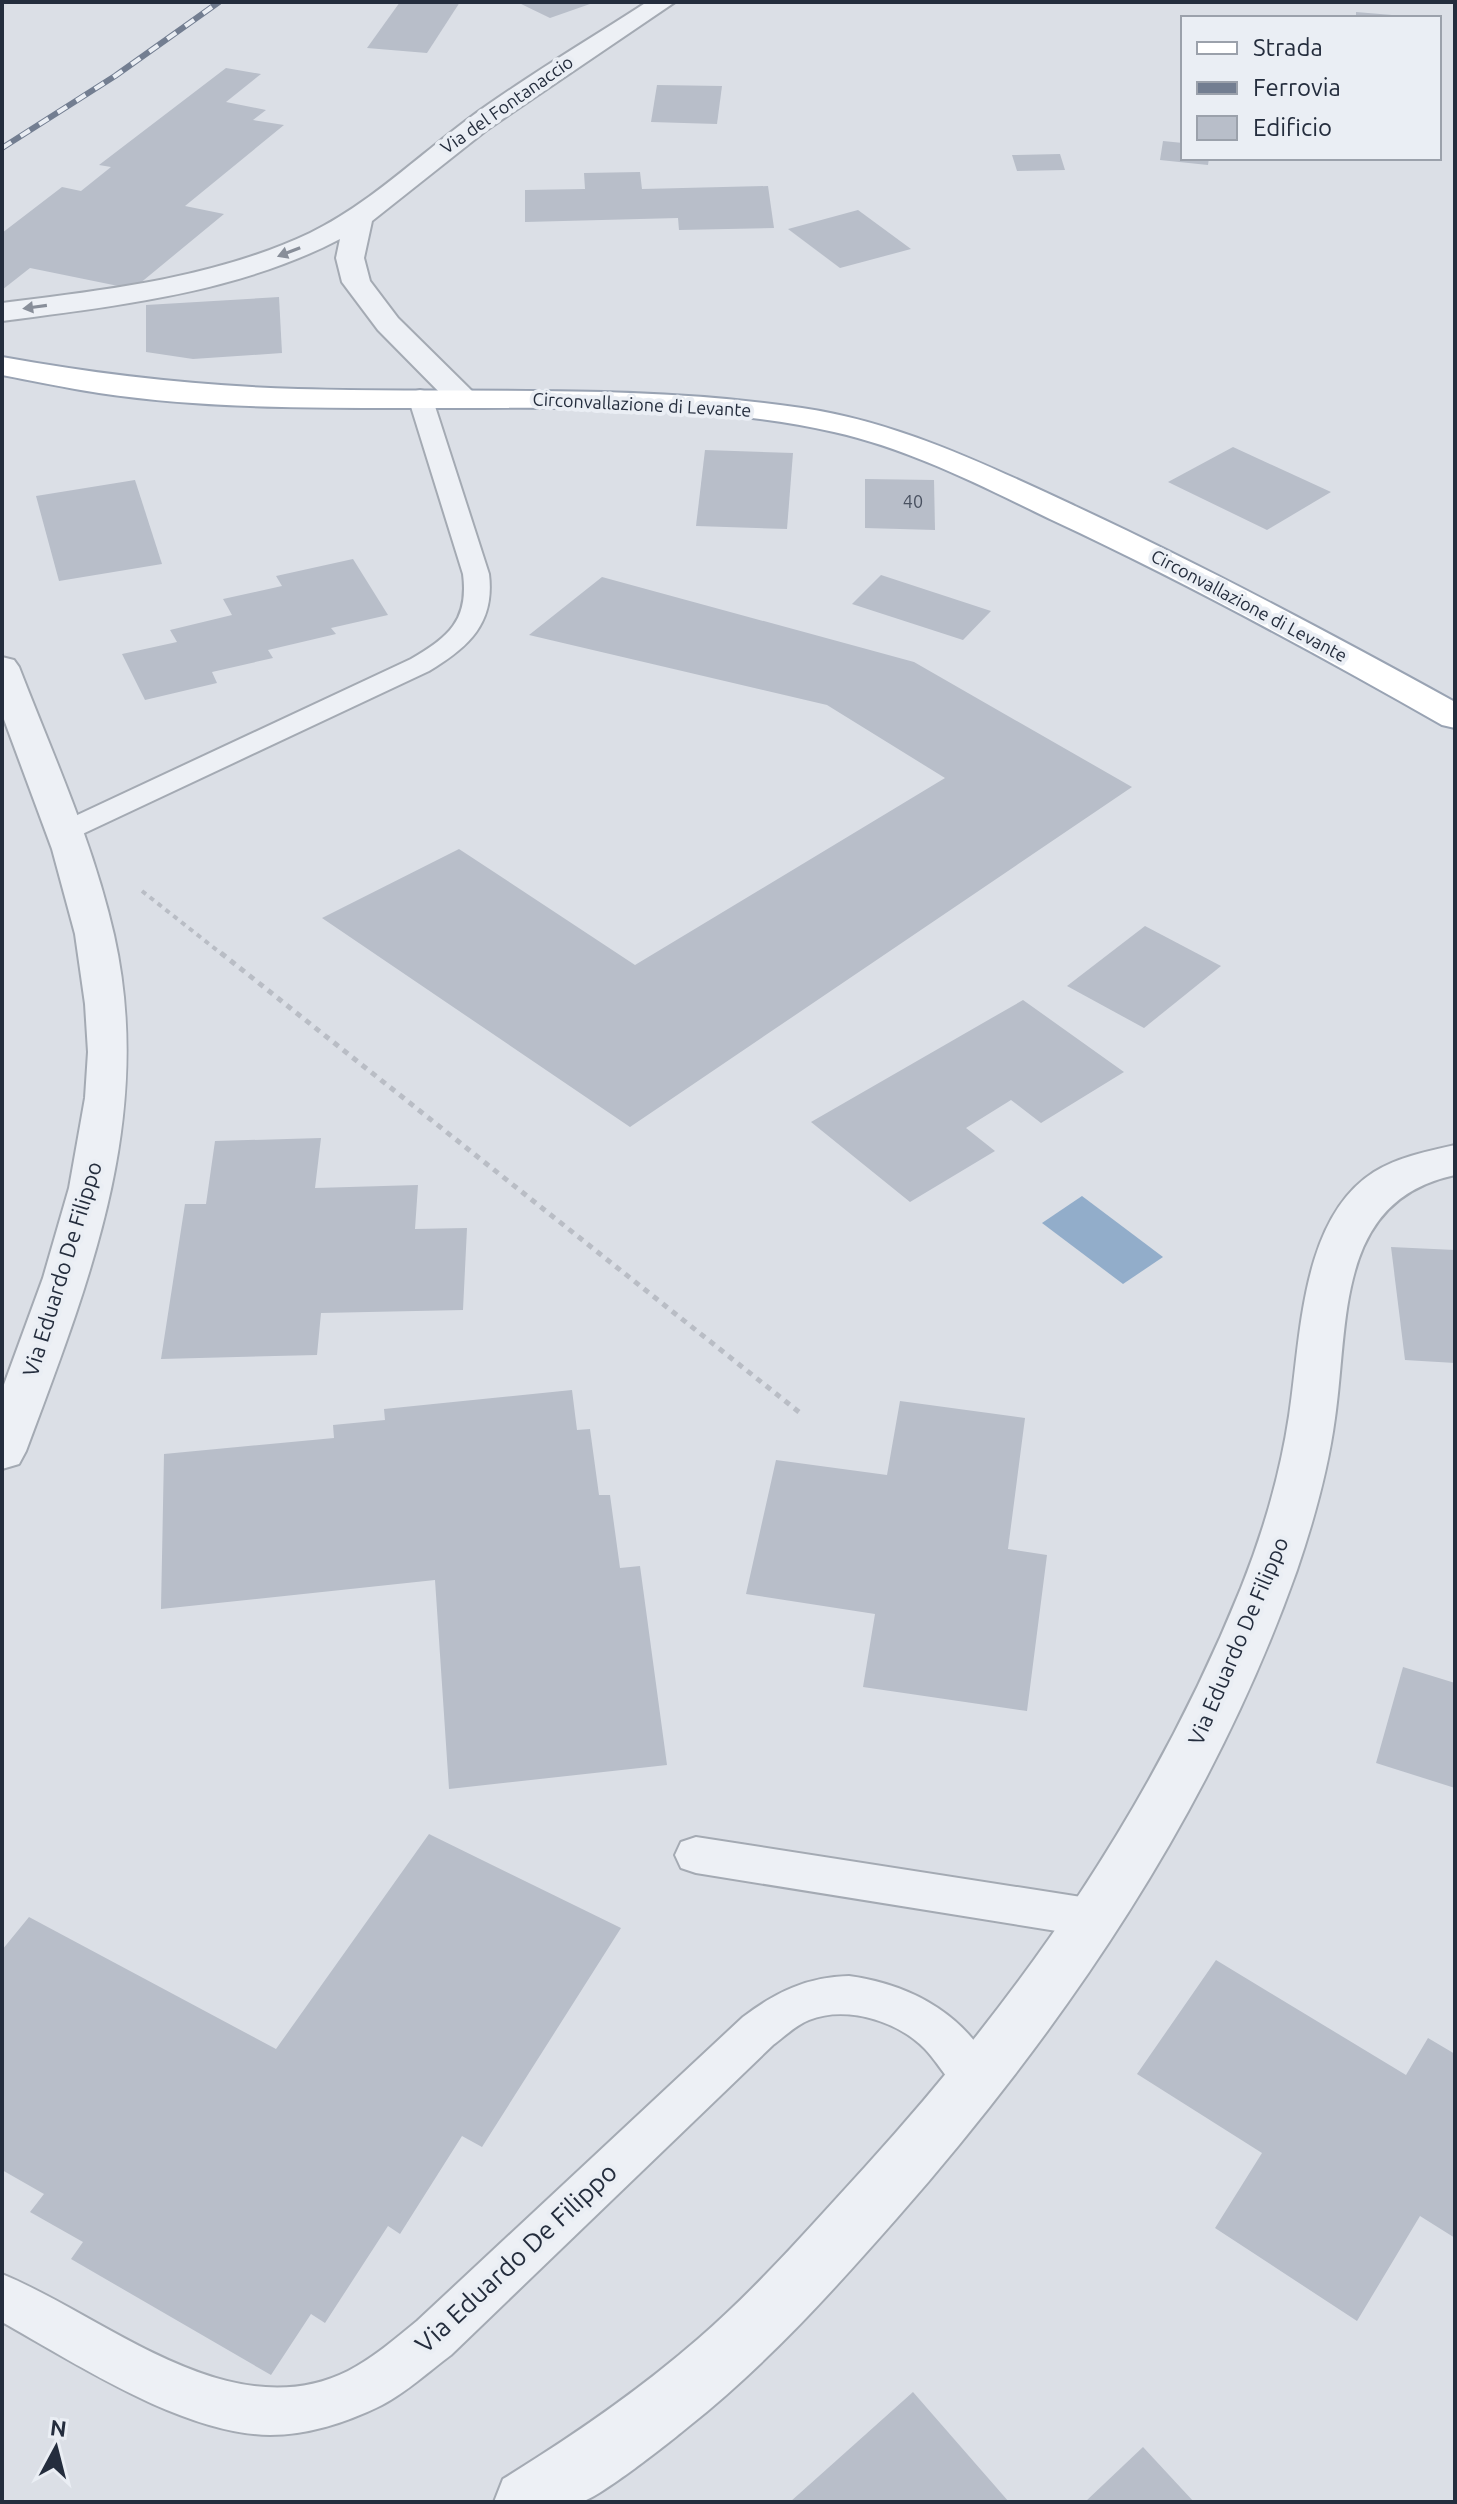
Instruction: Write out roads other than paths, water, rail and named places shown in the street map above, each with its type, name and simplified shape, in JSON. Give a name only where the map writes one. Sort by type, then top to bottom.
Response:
[{"type":"main road","name":"Circonvallazione di Levante","points":[[5,369],[89,383],[203,395],[653,402],[731,408],[828,422],[901,441],[1116,537],[1305,634],[1455,717]]},
{"type":"street","name":"Via del Fontanaccio","points":[[2,312],[123,294],[223,274],[311,244],[359,218],[479,123],[663,2]]},
{"type":"street","points":[[359,218],[350,258],[362,292],[388,324],[462,398]]},
{"type":"street","name":"Via Eduardo De Filippo","points":[[2,667],[66,831],[90,914],[100,968],[107,1041],[106,1096],[98,1151],[75,1242],[45,1338],[2,1451]]},
{"type":"street","name":"Via Eduardo De Filippo","points":[[526,2502],[637,2428],[750,2333],[882,2192],[1039,1999],[1094,1918],[1168,1798],[1226,1680],[1266,1586],[1308,1445],[1327,1300],[1342,1245],[1360,1212],[1384,1187],[1415,1170],[1455,1160]]},
{"type":"lane","points":[[66,831],[420,665],[449,647],[472,623],[479,599],[476,574],[420,397]]},
{"type":"lane","points":[[696,1855],[1094,1918]]},
{"type":"lane","name":"Via Eduardo De Filippo","points":[[2,2297],[164,2383],[213,2401],[260,2410],[311,2407],[356,2392],[397,2367],[434,2338],[758,2031],[795,2005],[816,1998],[845,1996],[879,2001],[915,2016],[936,2031],[976,2080]]},
{"type":"water","points":[[1082,1196],[1163,1257],[1123,1284],[1042,1223]]},
{"type":"railway","points":[[2,148],[115,76],[219,2]]}]
